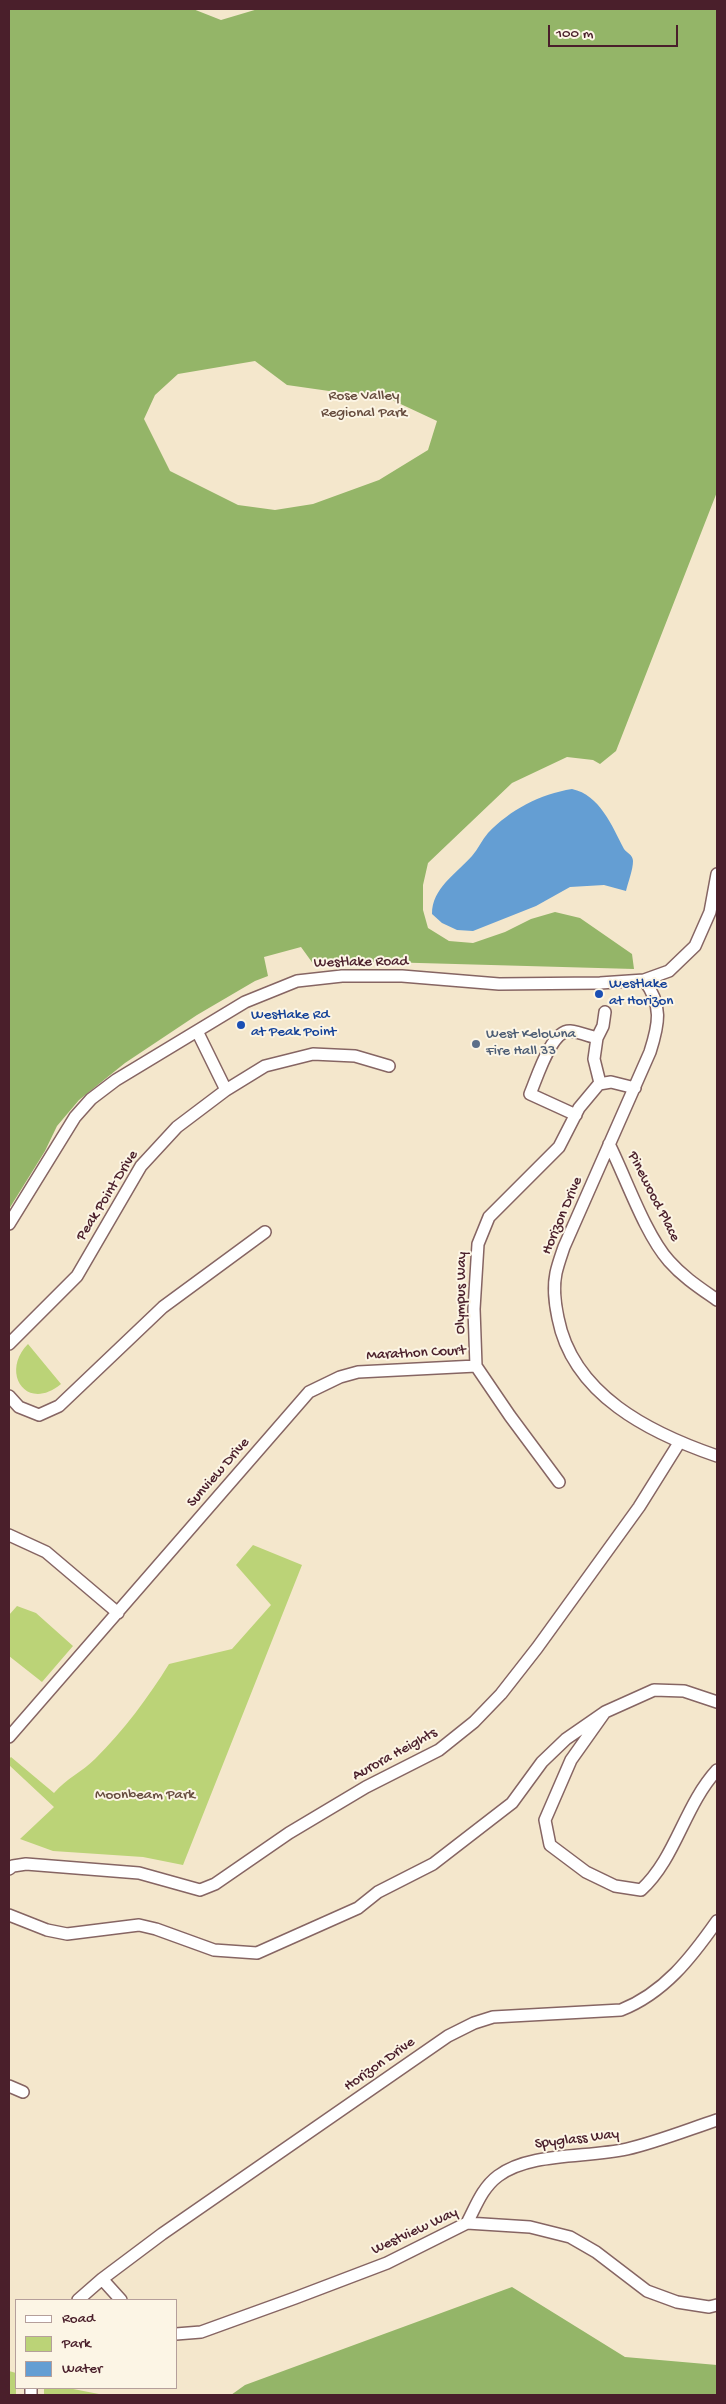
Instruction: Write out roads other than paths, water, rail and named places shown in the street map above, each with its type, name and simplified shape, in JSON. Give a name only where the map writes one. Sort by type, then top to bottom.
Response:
[{"type":"street","name":"Westlake Road","points":[[9,1224],[75,1117],[91,1099],[116,1080],[245,1002],[271,990],[310,978],[402,976],[499,984],[600,983],[644,980],[669,971],[695,946],[710,912],[717,874]]},
{"type":"street","name":"Horizon Drive","points":[[644,980],[654,993],[659,1023],[650,1052],[635,1088],[564,1247],[556,1274],[555,1303],[561,1335],[577,1366],[606,1399],[636,1420],[678,1443],[717,1456]]},
{"type":"street","points":[[605,1012],[603,1026],[597,1038],[594,1059],[600,1084],[611,1082],[635,1088]]},
{"type":"street","points":[[197,1031],[226,1090]]},
{"type":"street","points":[[576,1114],[530,1094],[550,1048],[559,1035],[569,1031],[597,1038]]},
{"type":"street","name":"Peak Point Drive","points":[[9,1344],[77,1276],[141,1166],[177,1127],[226,1090],[265,1066],[313,1054],[355,1056],[389,1066]]},
{"type":"street","name":"Olympus Way","points":[[476,1366],[474,1309],[476,1266],[478,1244],[483,1229],[498,1207],[559,1147],[576,1114],[590,1093],[600,1084]]},
{"type":"street","name":"Pinewood Place","points":[[609,1144],[652,1236],[668,1260],[693,1284],[717,1300]]},
{"type":"street","points":[[9,1396],[19,1407],[39,1415],[58,1406],[163,1307],[265,1232]]},
{"type":"street","points":[[476,1366],[559,1482]]},
{"type":"street","name":"Marathon Court","points":[[358,1372],[476,1366]]},
{"type":"street","name":"Sunview Drive","points":[[9,1736],[309,1392],[340,1377],[358,1372]]},
{"type":"street","name":"Aurora Heights","points":[[9,1869],[13,1866],[26,1864],[139,1874],[200,1890],[215,1884],[289,1833],[366,1787],[440,1750],[474,1722],[501,1694],[525,1664],[638,1507],[678,1443]]},
{"type":"street","points":[[9,1535],[46,1552],[118,1613]]},
{"type":"street","points":[[9,1915],[48,1930],[66,1934],[139,1925],[156,1929],[214,1950],[257,1953],[358,1908],[378,1892],[433,1864],[512,1803],[542,1762],[566,1739],[605,1712],[654,1690],[684,1691],[717,1702]]},
{"type":"street","points":[[605,1712],[571,1760],[545,1820],[550,1845],[586,1872],[614,1886],[641,1890],[656,1876],[694,1801],[717,1770]]},
{"type":"street","name":"Horizon Drive","points":[[79,2299],[102,2279],[162,2234],[448,2036],[474,2023],[493,2017],[621,2010],[640,2002],[677,1972],[694,1955],[717,1921]]},
{"type":"street","points":[[9,2086],[23,2092]]},
{"type":"street","name":"Spyglass Way","points":[[467,2223],[484,2189],[498,2176],[524,2162],[589,2156],[627,2149],[717,2120]]},
{"type":"street","name":"Westview Way","points":[[178,2334],[201,2332],[387,2263],[467,2223],[530,2226],[570,2238],[596,2252],[647,2291],[677,2302],[709,2307],[717,2305]]},
{"type":"street","points":[[102,2279],[120,2299]]},
{"type":"water","points":[[572,789],[582,792],[598,805],[610,821],[624,849],[632,857],[632,868],[626,891],[604,885],[570,887],[536,906],[473,931],[457,930],[442,923],[432,914],[433,905],[440,889],[472,856],[486,836],[497,825],[526,804],[560,791]]},
{"type":"place","name":"Westlake at Horizon","points":[[599,994]]},
{"type":"place","name":"Westlake Rd at Peak Point","points":[[241,1025]]},
{"type":"place","name":"West Kelowna Fire Hall 33","points":[[476,1044]]},
{"type":"park label","name":"Rose Valley Regional Park","points":[[364,406]]},
{"type":"park label","name":"Moonbeam Park","points":[[145,1796]]}]
